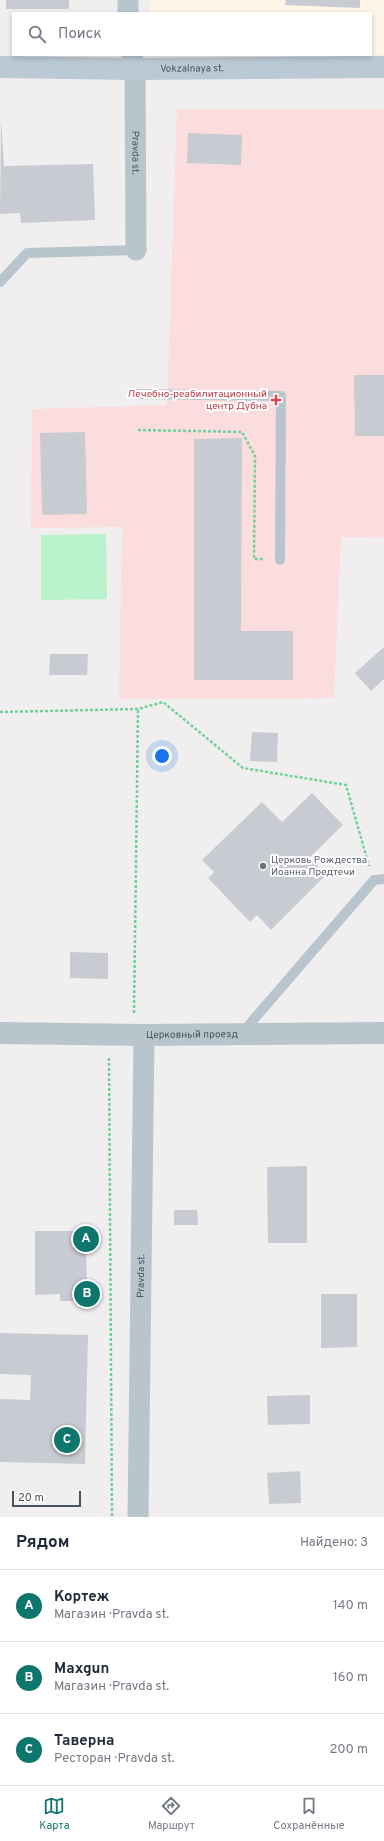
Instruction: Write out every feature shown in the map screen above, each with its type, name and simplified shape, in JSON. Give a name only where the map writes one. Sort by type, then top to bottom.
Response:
[{"type":"main road","name":"Vokzalnaya st.","points":[[0,67],[134,62],[384,67]]},
{"type":"street","points":[[128,0],[128,12]]},
{"type":"street","name":"Pravda st.","points":[[134,62],[136,250]]},
{"type":"street","name":"Церковный проезд","points":[[0,1033],[139,1035],[384,1033]]},
{"type":"street","name":"Pravda st.","points":[[138,1517],[139,1035]]},
{"type":"lane","points":[[0,282],[27,253],[136,250]]},
{"type":"lane","points":[[138,394],[281,396],[280,560]]},
{"type":"lane","points":[[242,1033],[379,879]]},
{"type":"path","points":[[138,430],[242,432],[255,456],[254,558],[280,560]]},
{"type":"path","points":[[0,712],[138,710],[163,702],[243,768],[346,785],[379,879]]},
{"type":"path","points":[[138,710],[139,1035]]},
{"type":"path","points":[[109,1050],[112,1517]]},
{"type":"shaded area","points":[[150,0],[384,0],[384,55],[372,55],[372,12],[150,12]]},
{"type":"shaded area","name":"Лечебно-реабилитационный центр Дубна","points":[[177,109],[384,109],[384,538],[341,537],[334,698],[119,699],[122,527],[31,528],[32,409],[167,405]]},
{"type":"green space","points":[[106,534],[107,599],[41,600],[41,535]]},
{"type":"building","points":[[6,0],[69,0],[69,9],[6,9]]},
{"type":"building","points":[[286,0],[360,0],[360,8],[285,5]]},
{"type":"building","points":[[1,120],[4,166],[93,164],[95,220],[21,223],[20,213],[0,214]]},
{"type":"building","points":[[188,133],[242,135],[241,165],[187,163]]},
{"type":"building","points":[[354,375],[384,375],[384,436],[355,436]]},
{"type":"building","points":[[85,432],[87,514],[42,515],[40,433]]},
{"type":"building","points":[[242,438],[241,631],[293,631],[293,680],[194,680],[194,439]]},
{"type":"building","points":[[384,647],[384,679],[371,691],[355,673]]},
{"type":"building","points":[[50,654],[88,654],[87,675],[49,675]]},
{"type":"building","points":[[252,732],[278,733],[277,762],[250,761]]},
{"type":"building","name":"Церковь Рождества Иоанна Предтечи","points":[[312,793],[343,825],[309,858],[326,875],[271,930],[257,915],[250,922],[208,878],[214,872],[202,860],[262,802],[282,822]]},
{"type":"building","points":[[70,952],[108,953],[108,979],[70,978]]},
{"type":"building","points":[[307,1166],[307,1243],[268,1243],[267,1167]]},
{"type":"building","points":[[174,1210],[197,1210],[198,1225],[174,1225]]},
{"type":"building","points":[[35,1231],[93,1231],[93,1244],[86,1244],[87,1288],[95,1288],[95,1301],[60,1301],[60,1294],[35,1295]]},
{"type":"building","points":[[321,1294],[357,1294],[357,1347],[321,1348]]},
{"type":"building","points":[[0,1333],[88,1335],[85,1464],[0,1462],[0,1399],[30,1400],[31,1375],[0,1374]]},
{"type":"building","points":[[310,1395],[310,1424],[268,1425],[267,1396]]},
{"type":"building","points":[[300,1471],[301,1503],[269,1504],[267,1473]]},
{"type":"place","name":"Лечебно-реабилитационный центр Дубна","points":[[276,400]]},
{"type":"place","name":"Церковь Рождества Иоанна Предтечи","points":[[263,866]]},
{"type":"place","name":"Кортеж","points":[[86,1239]]},
{"type":"place","name":"Maxgun","points":[[87,1294]]},
{"type":"place","name":"Таверна","points":[[67,1440]]}]
